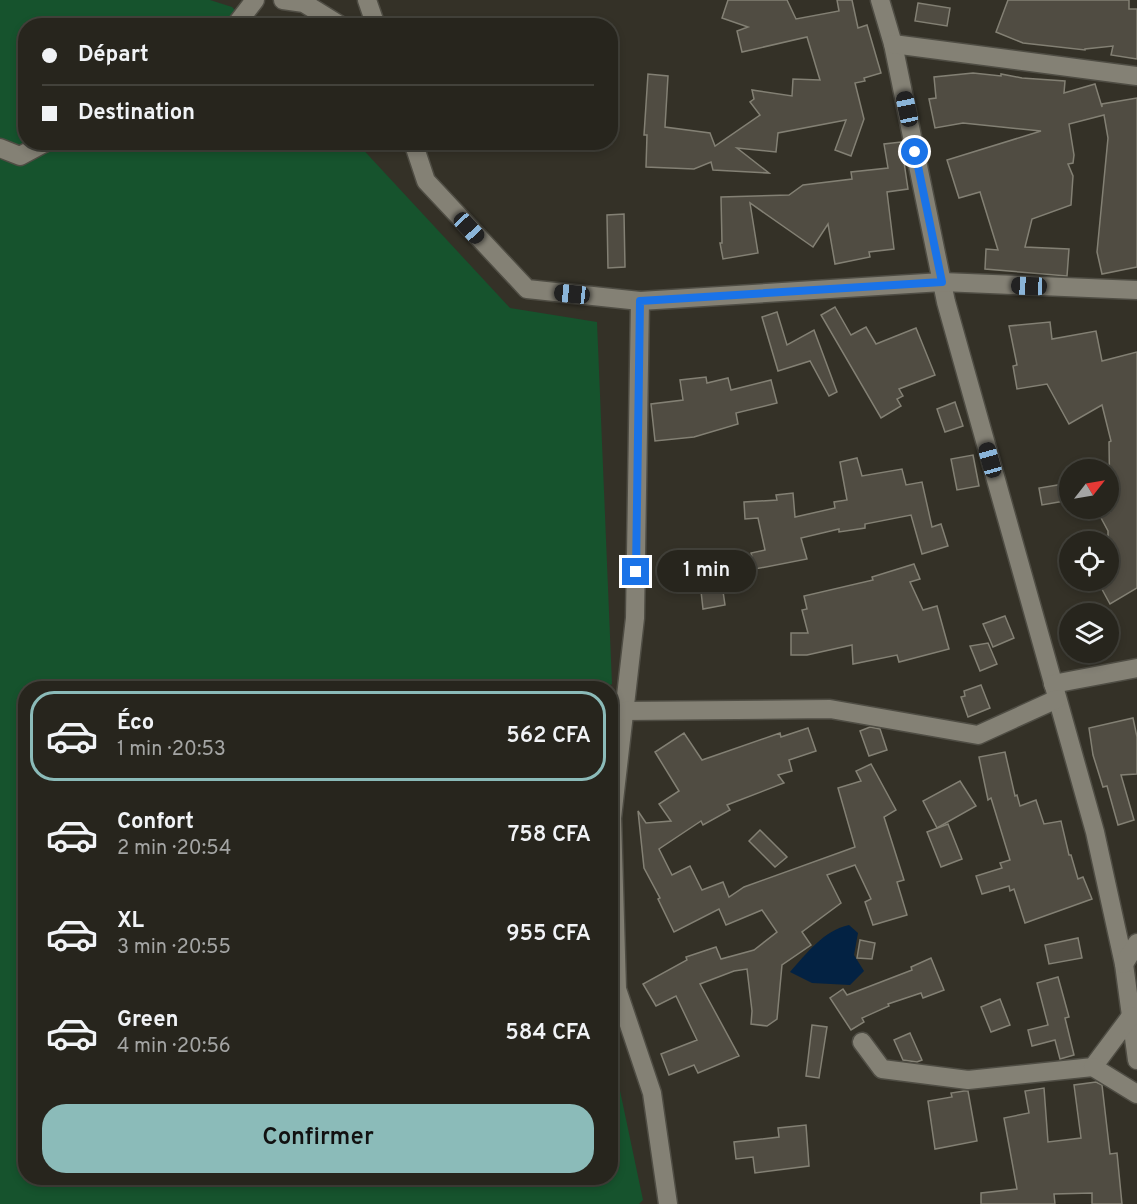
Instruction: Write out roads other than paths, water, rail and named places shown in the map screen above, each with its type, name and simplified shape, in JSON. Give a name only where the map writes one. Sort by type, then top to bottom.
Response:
[{"type":"street","points":[[241,18],[255,0]]},
{"type":"street","points":[[283,0],[304,3],[328,18]]},
{"type":"street","points":[[368,0],[374,18]]},
{"type":"street","points":[[880,0],[893,44],[942,282],[1095,832],[1124,964],[1137,1060]]},
{"type":"street","points":[[893,44],[1137,76]]},
{"type":"street","points":[[0,148],[20,156],[31,150]]},
{"type":"street","points":[[416,150],[426,181],[527,290],[640,301],[942,282],[1137,290]]},
{"type":"street","points":[[618,764],[635,618],[640,301]]},
{"type":"street","points":[[624,711],[830,709],[978,735],[1055,692],[1137,668]]},
{"type":"street","points":[[1124,964],[1137,943]]},
{"type":"street","points":[[618,995],[651,1093],[668,1204]]},
{"type":"street","points":[[1093,1067],[1131,1016]]},
{"type":"street","points":[[862,1042],[882,1070],[968,1080],[1093,1067],[1137,1094]]},
{"type":"water","points":[[849,925],[858,933],[854,955],[864,971],[850,985],[812,983],[790,972],[824,937]]}]
